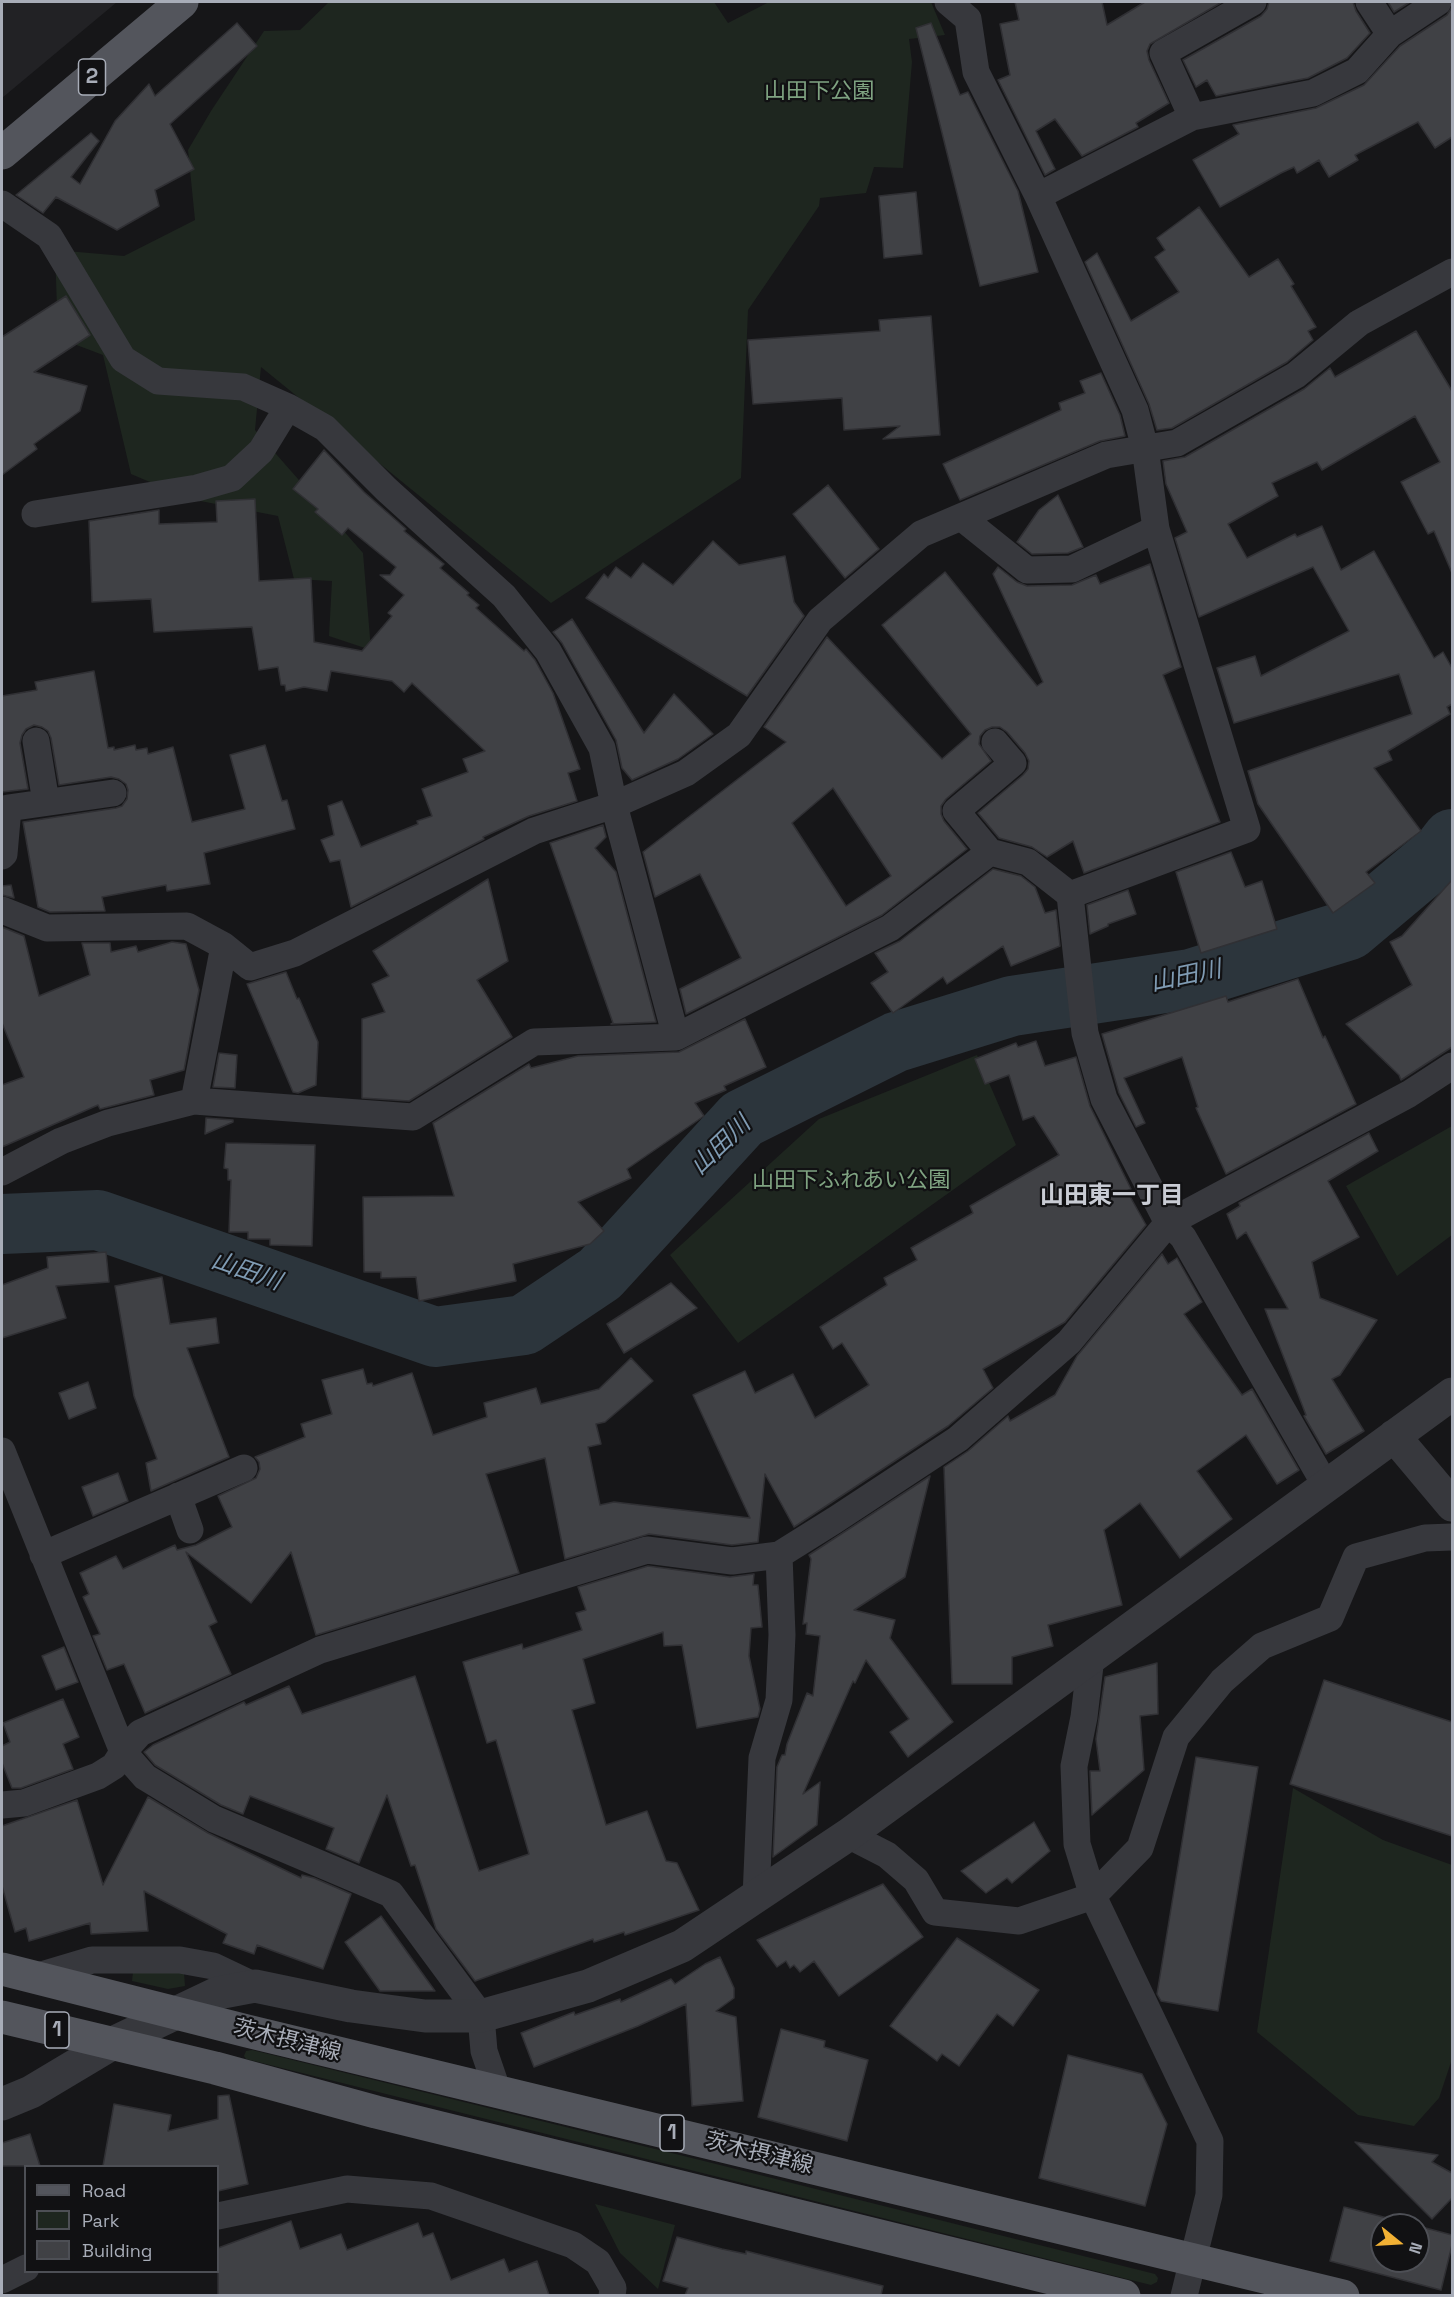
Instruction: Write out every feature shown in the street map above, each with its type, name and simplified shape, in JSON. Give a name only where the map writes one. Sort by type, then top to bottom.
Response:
[{"type":"main road","name":"2","points":[[2,153],[182,2]]},
{"type":"main road","name":"茨木摂津線","points":[[2,1969],[175,2013],[1343,2295]]},
{"type":"main road","name":"茨木摂津線","points":[[2,2017],[215,2068],[376,2112],[1104,2293]]},
{"type":"street","points":[[948,2],[968,19],[976,72],[1038,196],[1135,410],[1145,448],[1156,529],[1246,829],[1070,895]]},
{"type":"street","points":[[1191,117],[1163,53],[1253,2]]},
{"type":"street","points":[[1369,2],[1390,34]]},
{"type":"street","points":[[1038,196],[1191,117],[1312,93],[1357,71],[1390,34],[1438,2]]},
{"type":"street","points":[[2,204],[49,236],[123,359],[158,381],[243,387],[288,407],[324,428],[386,489],[504,596],[548,651],[602,748],[614,805],[676,1037]]},
{"type":"street","points":[[2,910],[47,928],[187,926],[224,946],[250,967],[295,953],[534,831],[614,805],[686,773],[739,735],[820,620],[921,534],[1106,455],[1177,443],[1287,380],[1359,323],[1452,272]]},
{"type":"street","points":[[35,514],[197,488],[232,478],[261,451],[288,407]]},
{"type":"street","points":[[961,517],[1027,570],[1072,569],[1156,529]]},
{"type":"street","points":[[36,741],[46,802]]},
{"type":"street","points":[[995,742],[1013,763],[956,811],[990,852],[1028,862],[1070,895],[1085,1033],[1104,1099],[1168,1222],[1183,1237],[1326,1486]]},
{"type":"street","points":[[2,856],[8,808],[113,792]]},
{"type":"street","points":[[2,1172],[61,1141],[89,1130],[194,1101],[413,1117],[534,1042],[676,1037],[890,928],[990,852]]},
{"type":"street","points":[[194,1101],[224,946]]},
{"type":"street","points":[[2,1805],[24,1803],[98,1776],[114,1766],[140,1733],[320,1650],[647,1550],[732,1561],[779,1555],[958,1439],[1069,1342],[1168,1222],[1409,1094],[1452,1066]]},
{"type":"street","points":[[35,1977],[92,1960],[180,1960],[213,1966],[255,1986],[351,2006],[415,2015],[481,2016],[588,1986],[682,1947],[848,1835],[1452,1394]]},
{"type":"street","points":[[1394,1436],[1452,1505]]},
{"type":"street","points":[[2,1451],[123,1752],[145,1777],[214,1819],[391,1894],[481,2016],[484,2051],[498,2091]]},
{"type":"street","points":[[43,1555],[244,1468]]},
{"type":"street","points":[[178,1496],[190,1530]]},
{"type":"street","points":[[848,1835],[887,1855],[916,1880],[935,1912],[1018,1921],[1093,1896],[1140,1848],[1176,1737],[1222,1681],[1262,1646],[1330,1618],[1356,1557],[1425,1539],[1452,1537]]},
{"type":"street","points":[[756,1897],[762,1758],[779,1700],[782,1635],[779,1555]]},
{"type":"street","points":[[1091,1657],[1084,1717],[1074,1766],[1077,1844],[1093,1896],[1210,2140],[1209,2195],[1184,2295]]},
{"type":"street","points":[[2,2104],[31,2092],[113,2043],[175,2013],[218,1993],[255,1986]]},
{"type":"street","points":[[219,2216],[347,2189],[431,2196],[573,2245],[598,2262],[618,2293]]},
{"type":"street","points":[[2,2280],[24,2269]]},
{"type":"shaded area","points":[[2,2],[117,2],[2,98]]},
{"type":"green space","name":"山田下公園","points":[[329,2],[714,2],[728,23],[769,2],[931,2],[945,35],[909,39],[912,62],[903,168],[874,167],[866,193],[820,198],[819,206],[748,310],[741,478],[551,603],[261,367],[255,430],[363,553],[371,650],[329,636],[332,581],[294,579],[278,516],[190,499],[131,474],[103,355],[58,338],[55,250],[124,256],[195,220],[188,150],[211,111],[264,31],[300,30]]},
{"type":"green space","name":"山田下ふれあい公園","points":[[977,1055],[1016,1145],[738,1343],[670,1255],[819,1119]]},
{"type":"green space","points":[[1452,1126],[1452,1235],[1397,1276],[1346,1186]]},
{"type":"green space","points":[[1293,1788],[1383,1840],[1452,1865],[1452,2059],[1439,2098],[1414,2126],[1358,2115],[1257,2032]]},
{"type":"green space","points":[[133,1972],[184,1973],[185,1986],[168,1989],[132,1981]]},
{"type":"green space","points":[[252,2050],[1155,2274],[1158,2278],[1157,2282],[1151,2285],[246,2059],[244,2056],[246,2051]]},
{"type":"green space","points":[[595,2204],[675,2225],[658,2289],[620,2253]]},
{"type":"building","points":[[1015,2],[1102,2],[1107,25],[1145,2],[1222,2],[1150,44],[1147,51],[1149,60],[1169,103],[1136,123],[1138,127],[1082,156],[1055,119],[1036,131],[1055,169],[1045,175],[998,80],[1010,75],[1000,24],[1019,20]]},
{"type":"building","points":[[1269,2],[1353,2],[1370,33],[1347,58],[1308,78],[1216,96],[1207,80],[1196,87],[1183,60],[1261,16]]},
{"type":"building","points":[[1388,2],[1410,2],[1394,12]]},
{"type":"building","points":[[1452,7],[1452,137],[1435,148],[1418,122],[1355,155],[1358,160],[1329,177],[1319,160],[1297,173],[1294,167],[1281,173],[1220,207],[1193,160],[1239,134],[1233,125],[1316,108],[1364,85],[1400,46],[1447,15]]},
{"type":"building","points":[[237,23],[257,46],[170,124],[194,169],[155,190],[159,206],[117,230],[56,197],[43,213],[16,195],[91,133],[99,141],[71,177],[80,184],[115,121],[149,84],[155,96]]},
{"type":"building","points":[[931,23],[960,95],[968,92],[1018,191],[1038,272],[980,286],[916,28]]},
{"type":"building","points":[[916,192],[922,254],[884,258],[879,196]]},
{"type":"building","points":[[1199,207],[1249,277],[1278,259],[1294,284],[1291,286],[1316,327],[1308,331],[1313,340],[1287,362],[1172,428],[1157,430],[1149,404],[1085,262],[1097,253],[1131,321],[1179,292],[1155,257],[1165,250],[1157,238]]},
{"type":"building","points":[[66,296],[90,335],[34,372],[87,386],[80,411],[34,444],[37,449],[2,475],[2,337]]},
{"type":"building","points":[[931,316],[940,435],[883,439],[900,426],[844,430],[842,398],[753,404],[748,340],[880,331],[879,320]]},
{"type":"building","points":[[1416,331],[1452,391],[1452,573],[1434,531],[1428,534],[1401,482],[1440,462],[1415,416],[1322,470],[1317,462],[1272,483],[1278,496],[1228,524],[1247,558],[1295,534],[1297,537],[1322,526],[1341,570],[1374,551],[1434,658],[1443,652],[1452,668],[1452,704],[1447,707],[1450,714],[1388,751],[1392,760],[1374,768],[1421,831],[1366,872],[1375,883],[1333,913],[1258,804],[1248,771],[1412,714],[1399,674],[1234,723],[1217,668],[1255,656],[1261,676],[1349,631],[1313,567],[1199,617],[1175,538],[1187,532],[1166,484],[1163,461],[1185,457],[1304,389],[1330,368],[1335,377]]},
{"type":"building","points":[[1101,373],[1120,415],[1125,436],[1100,441],[960,500],[943,464],[1061,410],[1059,403],[1085,393],[1080,381]]},
{"type":"building","points":[[324,450],[364,492],[406,529],[404,531],[444,564],[440,568],[469,593],[467,595],[479,605],[476,608],[524,651],[526,649],[535,660],[553,693],[580,769],[568,773],[577,801],[529,816],[483,837],[484,839],[351,907],[340,860],[330,862],[321,840],[334,835],[328,806],[342,801],[361,847],[432,816],[422,789],[468,772],[463,759],[485,751],[412,683],[404,692],[392,681],[331,671],[327,691],[304,687],[286,691],[285,685],[281,685],[278,667],[259,670],[252,627],[154,632],[151,599],[92,602],[89,521],[159,510],[159,524],[217,522],[216,501],[255,499],[259,581],[311,578],[314,642],[362,651],[392,616],[388,613],[404,595],[380,575],[390,575],[396,567],[348,528],[342,535],[315,512],[318,509],[293,489]]},
{"type":"building","points":[[828,485],[879,549],[845,578],[793,514]]},
{"type":"building","points":[[1058,495],[1083,547],[1068,553],[1032,554],[1017,542],[1039,510]]},
{"type":"building","points":[[713,541],[739,565],[785,556],[794,602],[804,616],[747,696],[586,598],[604,574],[608,578],[616,567],[631,578],[643,563],[673,585]]},
{"type":"building","points":[[1150,564],[1181,667],[1163,675],[1220,822],[1084,873],[1073,841],[1047,857],[1032,847],[999,838],[978,813],[1023,775],[1028,769],[1029,761],[1007,732],[1000,727],[992,727],[980,736],[979,744],[991,761],[946,799],[941,806],[944,821],[967,849],[882,915],[686,1014],[680,989],[741,958],[700,874],[655,897],[643,852],[786,742],[764,727],[827,637],[942,759],[971,734],[882,625],[945,572],[1037,686],[1043,682],[993,574],[998,567],[1017,582],[1027,586],[1072,585],[1096,575],[1100,584]],"holes":[[[833,788],[891,876],[846,906],[792,823]]]},
{"type":"building","points":[[572,619],[644,733],[674,694],[713,734],[678,759],[632,780],[622,768],[616,740],[562,643],[553,632]]},
{"type":"building","points":[[94,671],[108,748],[114,747],[114,750],[135,745],[136,750],[147,748],[148,754],[173,747],[192,822],[245,809],[230,755],[265,745],[282,801],[287,800],[295,829],[204,853],[210,884],[167,891],[166,885],[102,897],[105,911],[50,912],[38,907],[23,822],[116,808],[122,806],[127,799],[128,790],[126,784],[111,777],[59,785],[51,738],[48,731],[34,725],[26,729],[20,743],[28,789],[2,792],[2,696],[37,690],[35,682]]},
{"type":"building","points":[[603,825],[606,837],[595,848],[616,872],[656,1022],[611,1024],[613,1023],[550,843]]},
{"type":"building","points":[[1231,852],[1245,887],[1262,881],[1277,929],[1201,953],[1176,872]]},
{"type":"building","points":[[993,869],[1021,876],[1035,887],[1045,913],[1056,910],[1060,946],[1011,966],[1003,946],[947,984],[943,977],[893,1013],[871,983],[888,972],[875,953],[900,941]]},
{"type":"building","points":[[488,879],[508,961],[477,980],[512,1037],[409,1101],[362,1098],[362,1019],[385,1012],[372,984],[389,976],[373,951]]},
{"type":"building","points":[[1452,880],[1452,1047],[1401,1080],[1399,1075],[1346,1024],[1412,985],[1390,942],[1402,936]]},
{"type":"building","points":[[11,885],[14,898],[2,895],[2,886]]},
{"type":"building","points":[[1128,890],[1136,914],[1108,924],[1090,934],[1087,905]]},
{"type":"building","points":[[2,927],[24,936],[39,996],[90,975],[82,943],[110,943],[111,952],[136,946],[138,952],[172,942],[186,944],[199,990],[184,1070],[150,1080],[154,1095],[100,1109],[98,1105],[2,1147],[2,1085],[24,1077],[2,1023]]},
{"type":"building","points":[[286,972],[318,1042],[316,1085],[298,1093],[293,1092],[247,984]]},
{"type":"building","points":[[1298,979],[1323,1038],[1325,1036],[1356,1104],[1226,1174],[1196,1108],[1198,1107],[1182,1057],[1124,1078],[1145,1123],[1136,1127],[1119,1093],[1102,1034],[1226,996],[1228,1002]]},
{"type":"building","points":[[745,1019],[766,1067],[724,1086],[726,1090],[695,1103],[704,1116],[627,1169],[631,1178],[578,1202],[604,1231],[590,1244],[513,1264],[516,1281],[419,1301],[416,1277],[381,1278],[381,1272],[364,1272],[363,1197],[454,1196],[433,1123],[529,1064],[531,1068],[578,1056],[679,1052]]},
{"type":"building","points":[[1036,1041],[1045,1066],[1076,1057],[1090,1106],[1131,1189],[1127,1191],[1146,1225],[1065,1322],[983,1369],[993,1388],[948,1426],[794,1527],[765,1474],[758,1542],[732,1545],[649,1534],[565,1559],[545,1458],[486,1474],[519,1573],[316,1635],[291,1552],[251,1603],[186,1552],[217,1622],[209,1626],[231,1674],[145,1713],[124,1664],[107,1670],[93,1636],[100,1634],[83,1597],[89,1594],[80,1573],[116,1556],[123,1569],[175,1545],[177,1550],[196,1545],[232,1527],[218,1496],[256,1478],[260,1469],[255,1457],[305,1437],[301,1424],[332,1414],[322,1380],[363,1369],[367,1384],[372,1383],[373,1386],[412,1373],[433,1435],[487,1417],[484,1403],[536,1388],[541,1404],[599,1389],[631,1358],[653,1381],[605,1422],[596,1424],[601,1444],[588,1447],[600,1505],[614,1502],[750,1518],[693,1395],[745,1371],[755,1393],[793,1374],[815,1418],[869,1385],[842,1343],[833,1349],[820,1327],[887,1285],[884,1278],[917,1260],[911,1248],[973,1213],[970,1206],[1059,1155],[1034,1116],[1023,1120],[1009,1075],[985,1084],[975,1059],[1016,1043],[1018,1047]]},
{"type":"building","points":[[219,1053],[237,1055],[235,1088],[213,1087]]},
{"type":"building","points":[[206,1118],[233,1120],[233,1122],[205,1134]]},
{"type":"building","points":[[1369,1133],[1378,1151],[1328,1181],[1359,1237],[1312,1262],[1320,1298],[1377,1320],[1340,1375],[1332,1379],[1364,1431],[1326,1454],[1304,1416],[1306,1415],[1265,1309],[1288,1309],[1246,1232],[1237,1239],[1227,1214],[1240,1206],[1239,1203]]},
{"type":"building","points":[[226,1143],[315,1145],[312,1246],[270,1245],[270,1239],[248,1239],[248,1232],[229,1232],[231,1180],[228,1180],[228,1169],[224,1168]]},
{"type":"building","points":[[106,1252],[109,1282],[56,1286],[66,1318],[2,1338],[2,1285],[48,1268],[47,1257]]},
{"type":"building","points":[[1162,1254],[1168,1264],[1177,1258],[1202,1302],[1184,1314],[1242,1395],[1252,1389],[1299,1470],[1277,1484],[1246,1435],[1197,1471],[1232,1519],[1180,1558],[1140,1503],[1104,1530],[1122,1605],[1048,1625],[1053,1646],[1012,1657],[1012,1684],[952,1684],[944,1467],[968,1451],[1008,1416],[1010,1421],[1055,1395],[1077,1356]]},
{"type":"building","points":[[162,1277],[170,1324],[216,1318],[219,1343],[187,1348],[229,1457],[151,1491],[146,1463],[157,1459],[134,1396],[115,1286]]},
{"type":"building","points":[[671,1283],[697,1308],[624,1353],[607,1324]]},
{"type":"building","points":[[88,1382],[96,1408],[69,1419],[59,1393]]},
{"type":"building","points":[[118,1473],[128,1501],[93,1516],[82,1487]]},
{"type":"building","points":[[930,1476],[905,1577],[854,1610],[895,1620],[890,1638],[953,1722],[908,1757],[890,1732],[909,1719],[866,1660],[855,1683],[853,1681],[803,1794],[820,1782],[817,1825],[773,1857],[777,1767],[782,1755],[785,1755],[807,1693],[813,1696],[820,1636],[806,1634],[807,1623],[803,1624],[811,1559],[809,1555]]},
{"type":"building","points":[[648,1566],[730,1577],[754,1574],[753,1585],[758,1585],[762,1627],[751,1628],[749,1656],[760,1709],[758,1717],[697,1728],[682,1645],[664,1646],[663,1632],[583,1659],[595,1703],[572,1710],[606,1825],[647,1811],[666,1861],[677,1863],[699,1910],[625,1935],[624,1932],[594,1942],[593,1939],[475,1981],[436,1929],[415,1865],[411,1866],[387,1795],[359,1863],[326,1849],[334,1828],[250,1796],[243,1814],[221,1805],[155,1765],[144,1752],[153,1745],[244,1702],[246,1705],[289,1686],[302,1714],[415,1676],[479,1871],[529,1854],[496,1740],[487,1743],[463,1662],[522,1644],[523,1649],[582,1630],[576,1613],[586,1610],[578,1587]]},
{"type":"building","points":[[64,1647],[78,1682],[56,1690],[42,1656]]},
{"type":"building","points":[[1157,1663],[1158,1714],[1140,1716],[1144,1770],[1092,1815],[1090,1771],[1100,1771],[1096,1739],[1105,1677]]},
{"type":"building","points":[[1324,1680],[1452,1722],[1452,1836],[1290,1784]]},
{"type":"building","points":[[63,1699],[79,1737],[63,1744],[73,1769],[21,1788],[12,1788],[2,1763],[2,1746],[10,1742],[3,1723]]},
{"type":"building","points":[[1196,1757],[1258,1767],[1218,2011],[1161,2001],[1157,1994]]},
{"type":"building","points":[[148,1797],[208,1833],[301,1878],[302,1875],[314,1878],[351,1894],[323,1969],[257,1945],[254,1954],[223,1943],[227,1934],[144,1891],[148,1931],[91,1934],[90,1923],[29,1941],[26,1928],[15,1932],[2,1886],[2,1826],[77,1800],[103,1885]]},
{"type":"building","points":[[1034,1822],[1050,1851],[1012,1883],[1007,1878],[986,1893],[961,1871]]},
{"type":"building","points":[[883,1884],[923,1937],[839,1996],[814,1961],[800,1972],[794,1965],[790,1968],[786,1961],[777,1967],[757,1940]]},
{"type":"building","points":[[381,1916],[435,1991],[380,1991],[345,1942]]},
{"type":"building","points":[[957,1938],[1039,1990],[1013,2026],[997,2014],[959,2066],[942,2054],[937,2061],[890,2026]]},
{"type":"building","points":[[720,1957],[734,1988],[734,1998],[716,2011],[736,2017],[743,2101],[692,2106],[686,2004],[638,2026],[534,2067],[521,2033],[574,2012],[575,2015],[620,1999],[621,2002],[671,1979],[675,1984]]},
{"type":"building","points":[[781,2029],[825,2041],[824,2047],[868,2060],[847,2141],[758,2117]]},
{"type":"building","points":[[1068,2055],[1142,2074],[1167,2124],[1145,2206],[1039,2178]]},
{"type":"building","points":[[229,2095],[248,2184],[219,2191],[219,2165],[103,2165],[114,2104],[171,2115],[168,2131],[218,2119],[218,2096]]},
{"type":"building","points":[[30,2134],[40,2165],[2,2166],[2,2143]]},
{"type":"building","points":[[1355,2142],[1438,2155],[1432,2162],[1452,2173],[1452,2198],[1432,2219],[1430,2213],[1426,2213]]},
{"type":"building","points":[[1344,2207],[1370,2214],[1370,2271],[1330,2261]]},
{"type":"building","points":[[291,2221],[300,2249],[341,2234],[347,2250],[418,2223],[423,2237],[433,2233],[451,2280],[504,2259],[509,2272],[537,2261],[549,2295],[218,2295],[219,2248]]},
{"type":"building","points":[[1430,2229],[1452,2235],[1452,2245],[1441,2290],[1376,2273],[1430,2273]]},
{"type":"building","points":[[677,2237],[746,2254],[746,2251],[883,2286],[881,2295],[685,2295],[688,2288],[663,2281]]},
{"type":"waterway","name":"山田川","points":[[2,1224],[98,1220],[435,1337],[524,1325],[600,1274],[742,1119],[896,1042],[1012,1006],[1191,979],[1349,930],[1442,852],[1452,839]]},
{"type":"district","name":"山田東一丁目","points":[[1112,1196]]}]
